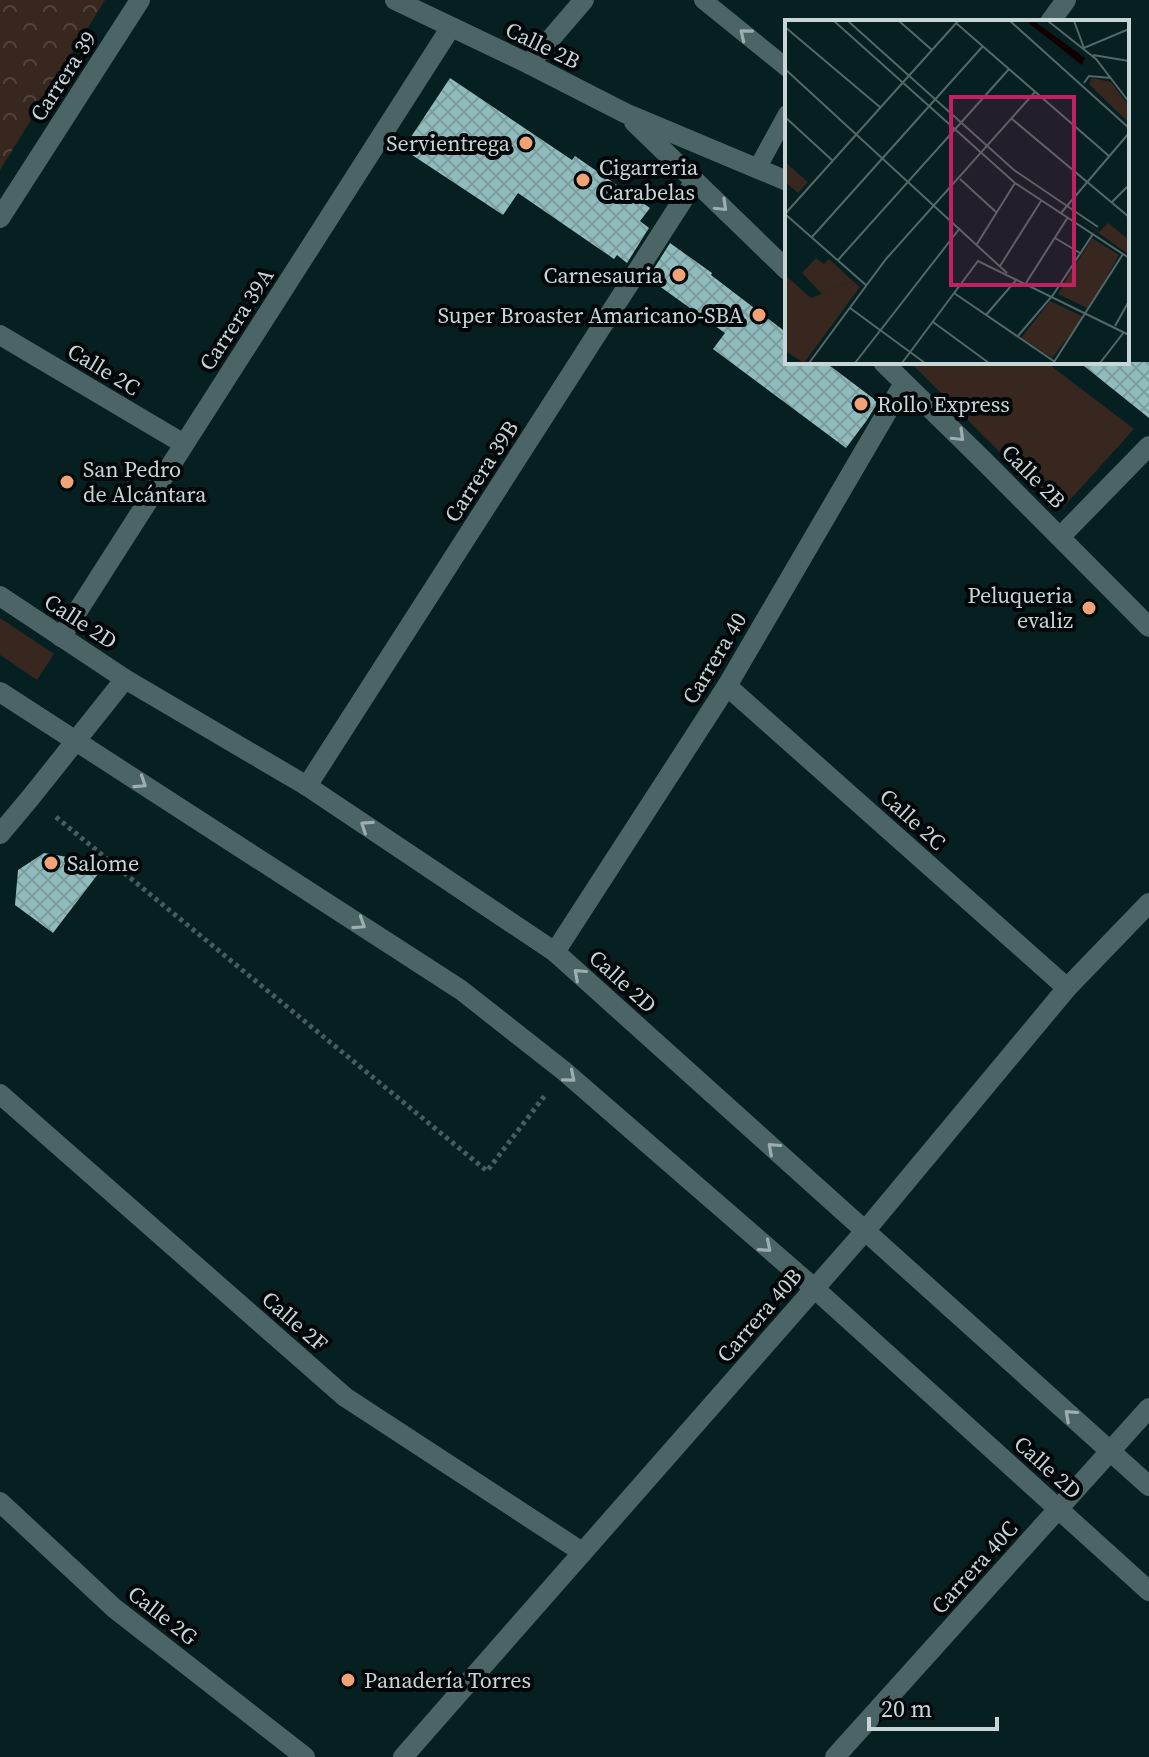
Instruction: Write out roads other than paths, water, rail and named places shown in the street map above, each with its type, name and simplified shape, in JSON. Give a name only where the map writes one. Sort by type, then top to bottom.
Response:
[{"type":"street","name":"Carrera 39","points":[[0,218],[140,0]]},
{"type":"street","name":"Calle 2B","points":[[395,0],[625,113],[785,180]]},
{"type":"street","points":[[529,64],[584,0]]},
{"type":"street","points":[[1051,20],[1066,0]]},
{"type":"street","name":"Carrera 39A","points":[[61,637],[451,27]]},
{"type":"street","name":"Calle 2B","points":[[625,113],[785,268]]},
{"type":"street","name":"Carrera 39B","points":[[307,786],[695,181]]},
{"type":"street","name":"Calle 2C","points":[[0,335],[184,444]]},
{"type":"street","name":"Calle 2B","points":[[885,364],[1149,627]]},
{"type":"street","name":"Carrera 40","points":[[555,952],[727,686],[904,383]]},
{"type":"street","points":[[1060,537],[1149,446]]},
{"type":"street","name":"Calle 2D","points":[[0,596],[125,679],[307,786],[555,952],[1149,1486]]},
{"type":"street","points":[[0,834],[125,679]]},
{"type":"street","name":"Calle 2C","points":[[727,686],[1067,988]]},
{"type":"street","points":[[0,692],[76,741]]},
{"type":"street","name":"Calle 2D","points":[[76,741],[461,990],[564,1071],[814,1288],[1149,1591]]},
{"type":"street","name":"Carrera 40B","points":[[403,1757],[865,1231],[1067,988],[1149,903]]},
{"type":"street","name":"Calle 2F","points":[[0,1094],[345,1397],[582,1552]]},
{"type":"street","name":"Carrera 40C","points":[[835,1757],[1149,1408]]},
{"type":"street","name":"Calle 2G","points":[[0,1502],[114,1608],[305,1757]]},
{"type":"lane","points":[[703,0],[785,66]]},
{"type":"lane","points":[[757,169],[785,118]]},
{"type":"place","name":"Servientrega","points":[[526,143]]},
{"type":"place","name":"Cigarreria Carabelas","points":[[583,180]]},
{"type":"place","name":"Carnesauria","points":[[679,275]]},
{"type":"place","name":"Super Broaster Amaricano-SBA","points":[[759,315]]},
{"type":"place","name":"Rollo Express","points":[[861,404]]},
{"type":"place","name":"San Pedro de Alcántara","points":[[67,482]]},
{"type":"place","name":"Peluqueria evaliz","points":[[1089,608]]},
{"type":"place","name":"Salome","points":[[51,863]]},
{"type":"place","name":"Panadería Torres","points":[[348,1680]]}]
